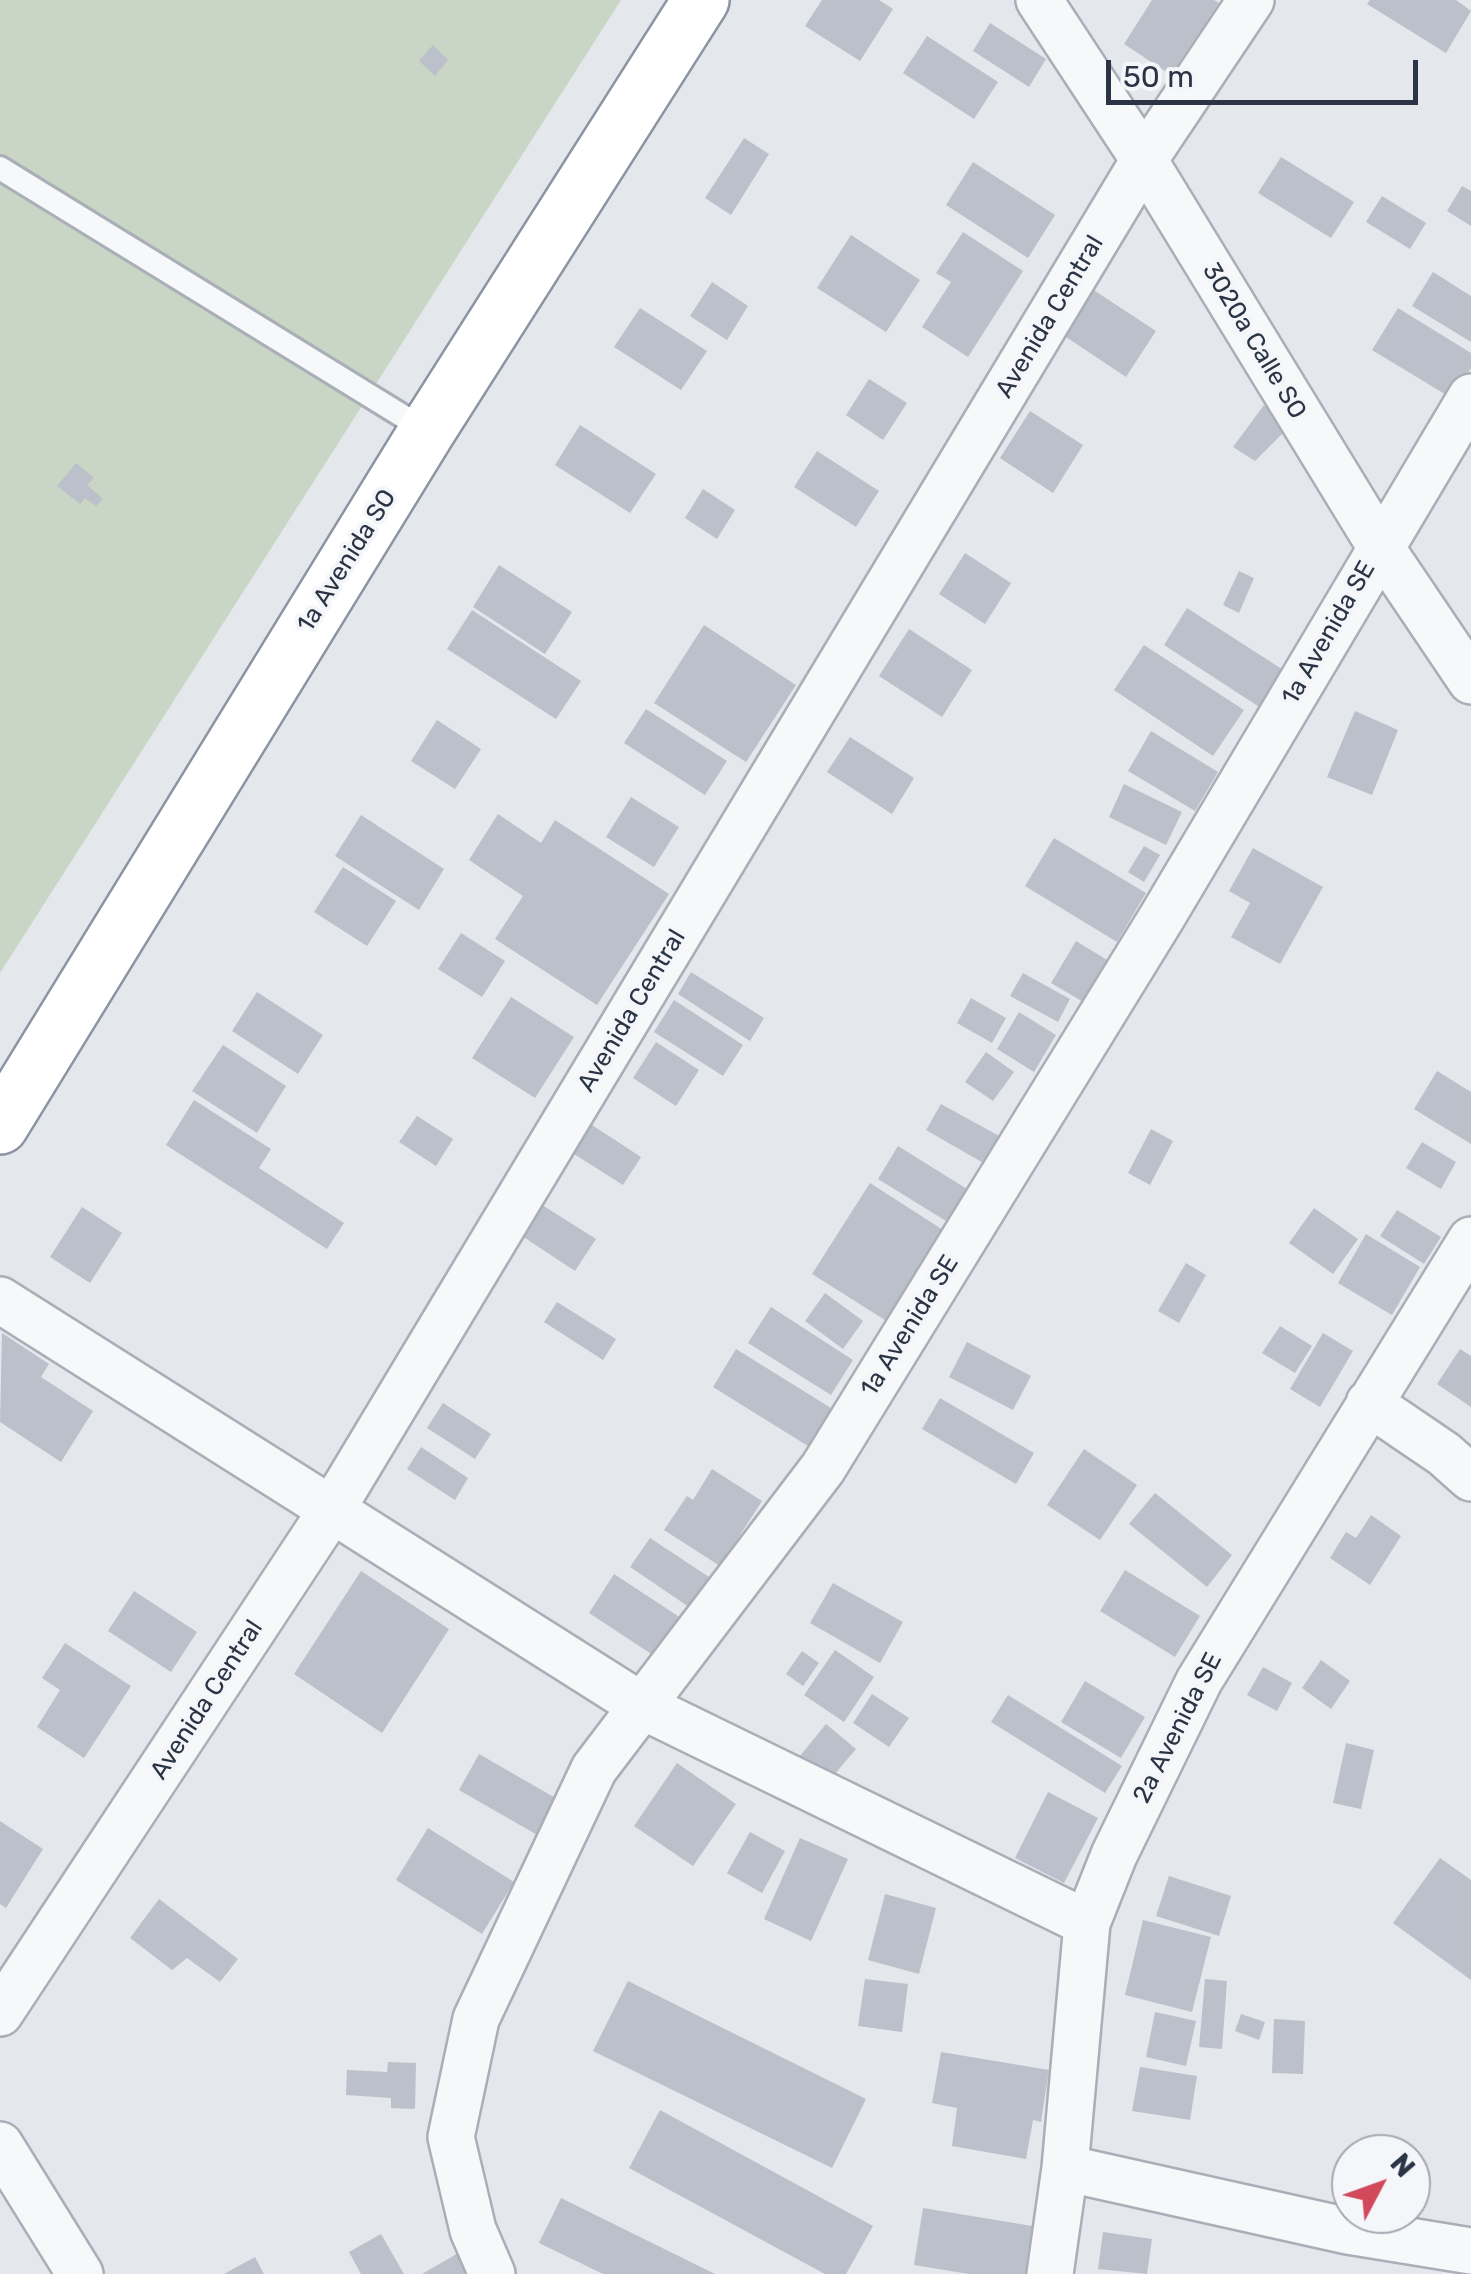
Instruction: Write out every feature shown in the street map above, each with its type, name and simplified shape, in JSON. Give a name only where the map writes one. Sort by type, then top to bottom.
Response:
[{"type":"highway","name":"1a Avenida SO","points":[[0,1126],[427,431],[702,0]]},
{"type":"street","name":"3020a Calle SO","points":[[1039,0],[1144,160],[1380,546],[1471,681]]},
{"type":"street","name":"Avenida Central","points":[[0,2013],[330,1512],[1144,160],[1251,0]]},
{"type":"street","name":"1a Avenida SE","points":[[492,2274],[472,2230],[450,2137],[476,2018],[594,1769],[823,1468],[1162,918],[1471,397]]},
{"type":"street","name":"2a Avenida SE","points":[[1050,2274],[1064,2168],[1086,1923],[1114,1855],[1199,1681],[1471,1240]]},
{"type":"street","points":[[0,1300],[642,1706],[1086,1923]]},
{"type":"street","points":[[1369,1404],[1444,1454],[1471,1478]]},
{"type":"street","points":[[0,2146],[80,2274]]},
{"type":"street","points":[[1064,2168],[1348,2231],[1471,2251]]},
{"type":"lane","points":[[0,168],[427,431]]},
{"type":"green space","points":[[0,0],[621,0],[0,973]]},
{"type":"building","points":[[822,0],[879,0],[893,9],[860,61],[805,26]]},
{"type":"building","points":[[1152,0],[1219,3],[1171,75],[1124,44]]},
{"type":"building","points":[[1370,0],[1456,0],[1471,11],[1446,53],[1367,4]]},
{"type":"building","points":[[990,23],[1046,59],[1029,87],[973,51]]},
{"type":"building","points":[[927,36],[998,82],[974,119],[903,73]]},
{"type":"building","points":[[433,45],[448,60],[435,76],[419,61]]},
{"type":"building","points":[[744,138],[769,154],[731,215],[705,198]]},
{"type":"building","points":[[1281,157],[1354,202],[1331,238],[1258,193]]},
{"type":"building","points":[[973,162],[1055,215],[1028,258],[946,205]]},
{"type":"building","points":[[1462,186],[1471,191],[1471,226],[1447,211]]},
{"type":"building","points":[[1382,196],[1426,223],[1410,249],[1366,222]]},
{"type":"building","points":[[963,232],[1023,271],[968,357],[922,327],[951,282],[936,273]]},
{"type":"building","points":[[851,235],[920,280],[886,332],[817,288]]},
{"type":"building","points":[[1433,272],[1471,296],[1471,342],[1412,306]]},
{"type":"building","points":[[712,282],[748,306],[727,340],[690,316]]},
{"type":"building","points":[[1092,289],[1156,331],[1126,377],[1063,335]]},
{"type":"building","points":[[640,308],[707,351],[681,390],[614,347]]},
{"type":"building","points":[[1398,308],[1471,353],[1471,368],[1453,399],[1372,350]]},
{"type":"building","points":[[869,379],[907,403],[883,440],[846,415]]},
{"type":"building","points":[[1264,405],[1289,427],[1255,461],[1233,447]]},
{"type":"building","points":[[1030,411],[1083,445],[1053,493],[1000,458]]},
{"type":"building","points":[[580,425],[656,474],[630,513],[555,465]]},
{"type":"building","points":[[817,451],[879,491],[856,527],[794,487]]},
{"type":"building","points":[[76,463],[94,478],[87,485],[103,499],[96,506],[85,498],[80,504],[57,486]]},
{"type":"building","points":[[703,489],[735,510],[717,539],[685,518]]},
{"type":"building","points":[[965,553],[1011,583],[985,624],[939,594]]},
{"type":"building","points":[[499,565],[572,612],[545,654],[473,607]]},
{"type":"building","points":[[1239,571],[1254,578],[1239,613],[1223,605]]},
{"type":"building","points":[[1187,608],[1288,673],[1264,710],[1164,645]]},
{"type":"building","points":[[472,610],[581,681],[556,719],[447,649]]},
{"type":"building","points":[[704,625],[796,685],[746,762],[654,703]]},
{"type":"building","points":[[909,629],[972,670],[942,717],[879,676]]},
{"type":"building","points":[[1144,645],[1244,710],[1213,756],[1114,690]]},
{"type":"building","points":[[646,709],[727,761],[705,795],[624,743]]},
{"type":"building","points":[[1355,711],[1398,730],[1372,795],[1327,777]]},
{"type":"building","points":[[437,720],[481,749],[455,789],[411,761]]},
{"type":"building","points":[[1151,731],[1218,772],[1195,811],[1128,771]]},
{"type":"building","points":[[850,737],[914,778],[892,814],[827,772]]},
{"type":"building","points":[[1124,784],[1182,812],[1166,845],[1109,817]]},
{"type":"building","points":[[631,797],[679,827],[654,867],[606,837]]},
{"type":"building","points":[[498,814],[541,843],[555,820],[669,894],[597,1005],[495,939],[523,896],[469,860]]},
{"type":"building","points":[[361,815],[444,869],[419,910],[335,856]]},
{"type":"building","points":[[1054,838],[1146,893],[1117,942],[1025,886]]},
{"type":"building","points":[[1144,846],[1160,855],[1144,882],[1128,872]]},
{"type":"building","points":[[1253,848],[1323,887],[1280,964],[1231,937],[1250,903],[1229,891]]},
{"type":"building","points":[[343,867],[396,901],[367,946],[314,912]]},
{"type":"building","points":[[461,933],[505,961],[482,997],[438,969]]},
{"type":"building","points":[[1076,941],[1122,969],[1097,1010],[1051,983]]},
{"type":"building","points":[[691,972],[764,1018],[750,1041],[678,994]]},
{"type":"building","points":[[1023,973],[1070,999],[1058,1022],[1010,996]]},
{"type":"building","points":[[257,992],[323,1035],[298,1074],[232,1031]]},
{"type":"building","points":[[511,997],[574,1037],[535,1098],[472,1058]]},
{"type":"building","points":[[971,998],[1006,1018],[992,1043],[957,1023]]},
{"type":"building","points":[[674,1000],[743,1045],[723,1076],[654,1032]]},
{"type":"building","points":[[1019,1012],[1056,1035],[1034,1072],[997,1049]]},
{"type":"building","points":[[656,1042],[699,1070],[676,1106],[633,1078]]},
{"type":"building","points":[[223,1045],[286,1086],[257,1133],[192,1091]]},
{"type":"building","points":[[986,1052],[1014,1072],[993,1101],[965,1082]]},
{"type":"building","points":[[1437,1071],[1471,1092],[1471,1144],[1414,1109]]},
{"type":"building","points":[[194,1100],[271,1149],[259,1168],[344,1223],[327,1249],[166,1145]]},
{"type":"building","points":[[941,1104],[1001,1137],[985,1164],[926,1130]]},
{"type":"building","points":[[417,1116],[453,1139],[436,1166],[399,1142]]},
{"type":"building","points":[[592,1125],[641,1157],[623,1185],[574,1154]]},
{"type":"building","points":[[1151,1129],[1173,1141],[1150,1185],[1128,1173]]},
{"type":"building","points":[[1422,1142],[1456,1162],[1441,1189],[1406,1168]]},
{"type":"building","points":[[898,1146],[975,1194],[954,1226],[878,1179]]},
{"type":"building","points":[[870,1183],[954,1237],[896,1327],[812,1274]]},
{"type":"building","points":[[539,1203],[596,1239],[575,1271],[519,1234]]},
{"type":"building","points":[[82,1207],[122,1233],[90,1283],[50,1257]]},
{"type":"building","points":[[1314,1208],[1358,1239],[1333,1274],[1289,1243]]},
{"type":"building","points":[[1397,1210],[1441,1237],[1424,1264],[1380,1236]]},
{"type":"building","points":[[1366,1234],[1420,1267],[1392,1315],[1338,1283]]},
{"type":"building","points":[[1186,1263],[1206,1275],[1179,1323],[1158,1311]]},
{"type":"building","points":[[825,1293],[863,1321],[843,1349],[805,1321]]},
{"type":"building","points":[[557,1302],[616,1339],[603,1360],[544,1322]]},
{"type":"building","points":[[771,1307],[853,1360],[831,1395],[748,1343]]},
{"type":"building","points":[[1280,1326],[1312,1346],[1295,1373],[1262,1353]]},
{"type":"building","points":[[2,1333],[49,1364],[41,1377],[93,1411],[61,1462],[0,1422]]},
{"type":"building","points":[[1323,1333],[1353,1351],[1320,1407],[1290,1389]]},
{"type":"building","points":[[967,1342],[1031,1376],[1013,1410],[949,1377]]},
{"type":"building","points":[[736,1349],[839,1413],[816,1451],[713,1387]]},
{"type":"building","points":[[1460,1349],[1471,1356],[1471,1407],[1437,1384]]},
{"type":"building","points":[[940,1398],[1034,1453],[1016,1484],[922,1429]]},
{"type":"building","points":[[443,1403],[491,1434],[475,1459],[427,1428]]},
{"type":"building","points":[[421,1447],[468,1478],[455,1500],[407,1469]]},
{"type":"building","points":[[1084,1449],[1137,1485],[1100,1540],[1047,1505]]},
{"type":"building","points":[[712,1469],[762,1501],[720,1566],[664,1530],[687,1496],[693,1500]]},
{"type":"building","points":[[1155,1493],[1232,1555],[1207,1587],[1129,1524]]},
{"type":"building","points":[[1371,1515],[1401,1536],[1370,1585],[1330,1558],[1346,1532],[1356,1538]]},
{"type":"building","points":[[650,1538],[709,1577],[689,1607],[630,1567]]},
{"type":"building","points":[[1125,1570],[1200,1616],[1175,1657],[1100,1611]]},
{"type":"building","points":[[361,1571],[449,1629],[382,1733],[294,1674]]},
{"type":"building","points":[[614,1574],[687,1622],[662,1661],[589,1613]]},
{"type":"building","points":[[833,1583],[903,1622],[880,1663],[810,1623]]},
{"type":"building","points":[[134,1591],[197,1632],[171,1672],[108,1631]]},
{"type":"building","points":[[65,1643],[131,1686],[84,1758],[37,1727],[60,1690],[42,1678]]},
{"type":"building","points":[[835,1650],[874,1677],[844,1722],[804,1695]]},
{"type":"building","points":[[802,1651],[819,1663],[803,1686],[786,1674]]},
{"type":"building","points":[[1321,1660],[1350,1681],[1331,1709],[1302,1688]]},
{"type":"building","points":[[1263,1667],[1292,1683],[1277,1711],[1247,1695]]},
{"type":"building","points":[[1085,1681],[1145,1717],[1121,1758],[1061,1722]]},
{"type":"building","points":[[872,1694],[909,1718],[889,1747],[853,1723]]},
{"type":"building","points":[[1008,1695],[1122,1766],[1105,1793],[991,1722]]},
{"type":"building","points":[[826,1724],[856,1749],[829,1781],[800,1756]]},
{"type":"building","points":[[1346,1743],[1374,1750],[1361,1809],[1333,1803]]},
{"type":"building","points":[[479,1754],[559,1800],[539,1836],[459,1790]]},
{"type":"building","points":[[677,1763],[736,1804],[693,1866],[634,1826]]},
{"type":"building","points":[[1048,1792],[1098,1818],[1064,1883],[1015,1858]]},
{"type":"building","points":[[0,1821],[43,1849],[6,1908],[0,1904]]},
{"type":"building","points":[[428,1828],[514,1882],[482,1934],[396,1880]]},
{"type":"building","points":[[750,1832],[785,1851],[762,1893],[727,1873]]},
{"type":"building","points":[[800,1838],[848,1859],[811,1941],[764,1919]]},
{"type":"building","points":[[1440,1858],[1471,1880],[1471,1980],[1393,1923]]},
{"type":"building","points":[[1169,1876],[1231,1896],[1219,1936],[1156,1916]]},
{"type":"building","points":[[885,1894],[936,1908],[919,1974],[868,1960]]},
{"type":"building","points":[[159,1899],[238,1959],[220,1982],[187,1958],[172,1970],[130,1938]]},
{"type":"building","points":[[1143,1920],[1211,1937],[1192,2012],[1125,1995]]},
{"type":"building","points":[[865,1979],[908,1984],[902,2032],[858,2026]]},
{"type":"building","points":[[1205,1979],[1227,1981],[1222,2049],[1199,2047]]},
{"type":"building","points":[[628,1981],[866,2099],[832,2168],[593,2051]]},
{"type":"building","points":[[1155,2012],[1196,2021],[1186,2066],[1146,2057]]},
{"type":"building","points":[[1241,2014],[1265,2022],[1259,2040],[1235,2031]]},
{"type":"building","points":[[1274,2019],[1305,2021],[1303,2074],[1272,2073]]},
{"type":"building","points":[[941,2052],[1049,2070],[1041,2122],[1033,2120],[1026,2159],[952,2146],[957,2108],[932,2103]]},
{"type":"building","points":[[388,2062],[416,2063],[415,2109],[391,2108],[391,2098],[346,2095],[347,2070],[387,2072]]},
{"type":"building","points":[[1140,2067],[1197,2076],[1190,2120],[1132,2111]]},
{"type":"building","points":[[660,2110],[873,2226],[846,2274],[825,2274],[629,2168]]},
{"type":"building","points":[[561,2198],[715,2274],[603,2274],[539,2243]]},
{"type":"building","points":[[923,2208],[1032,2226],[1025,2274],[969,2274],[914,2265]]},
{"type":"building","points":[[1103,2232],[1152,2239],[1147,2274],[1098,2269]]},
{"type":"building","points":[[381,2234],[404,2274],[361,2274],[349,2252]]},
{"type":"building","points":[[460,2252],[473,2274],[422,2274]]},
{"type":"building","points":[[255,2257],[264,2274],[224,2274]]}]
